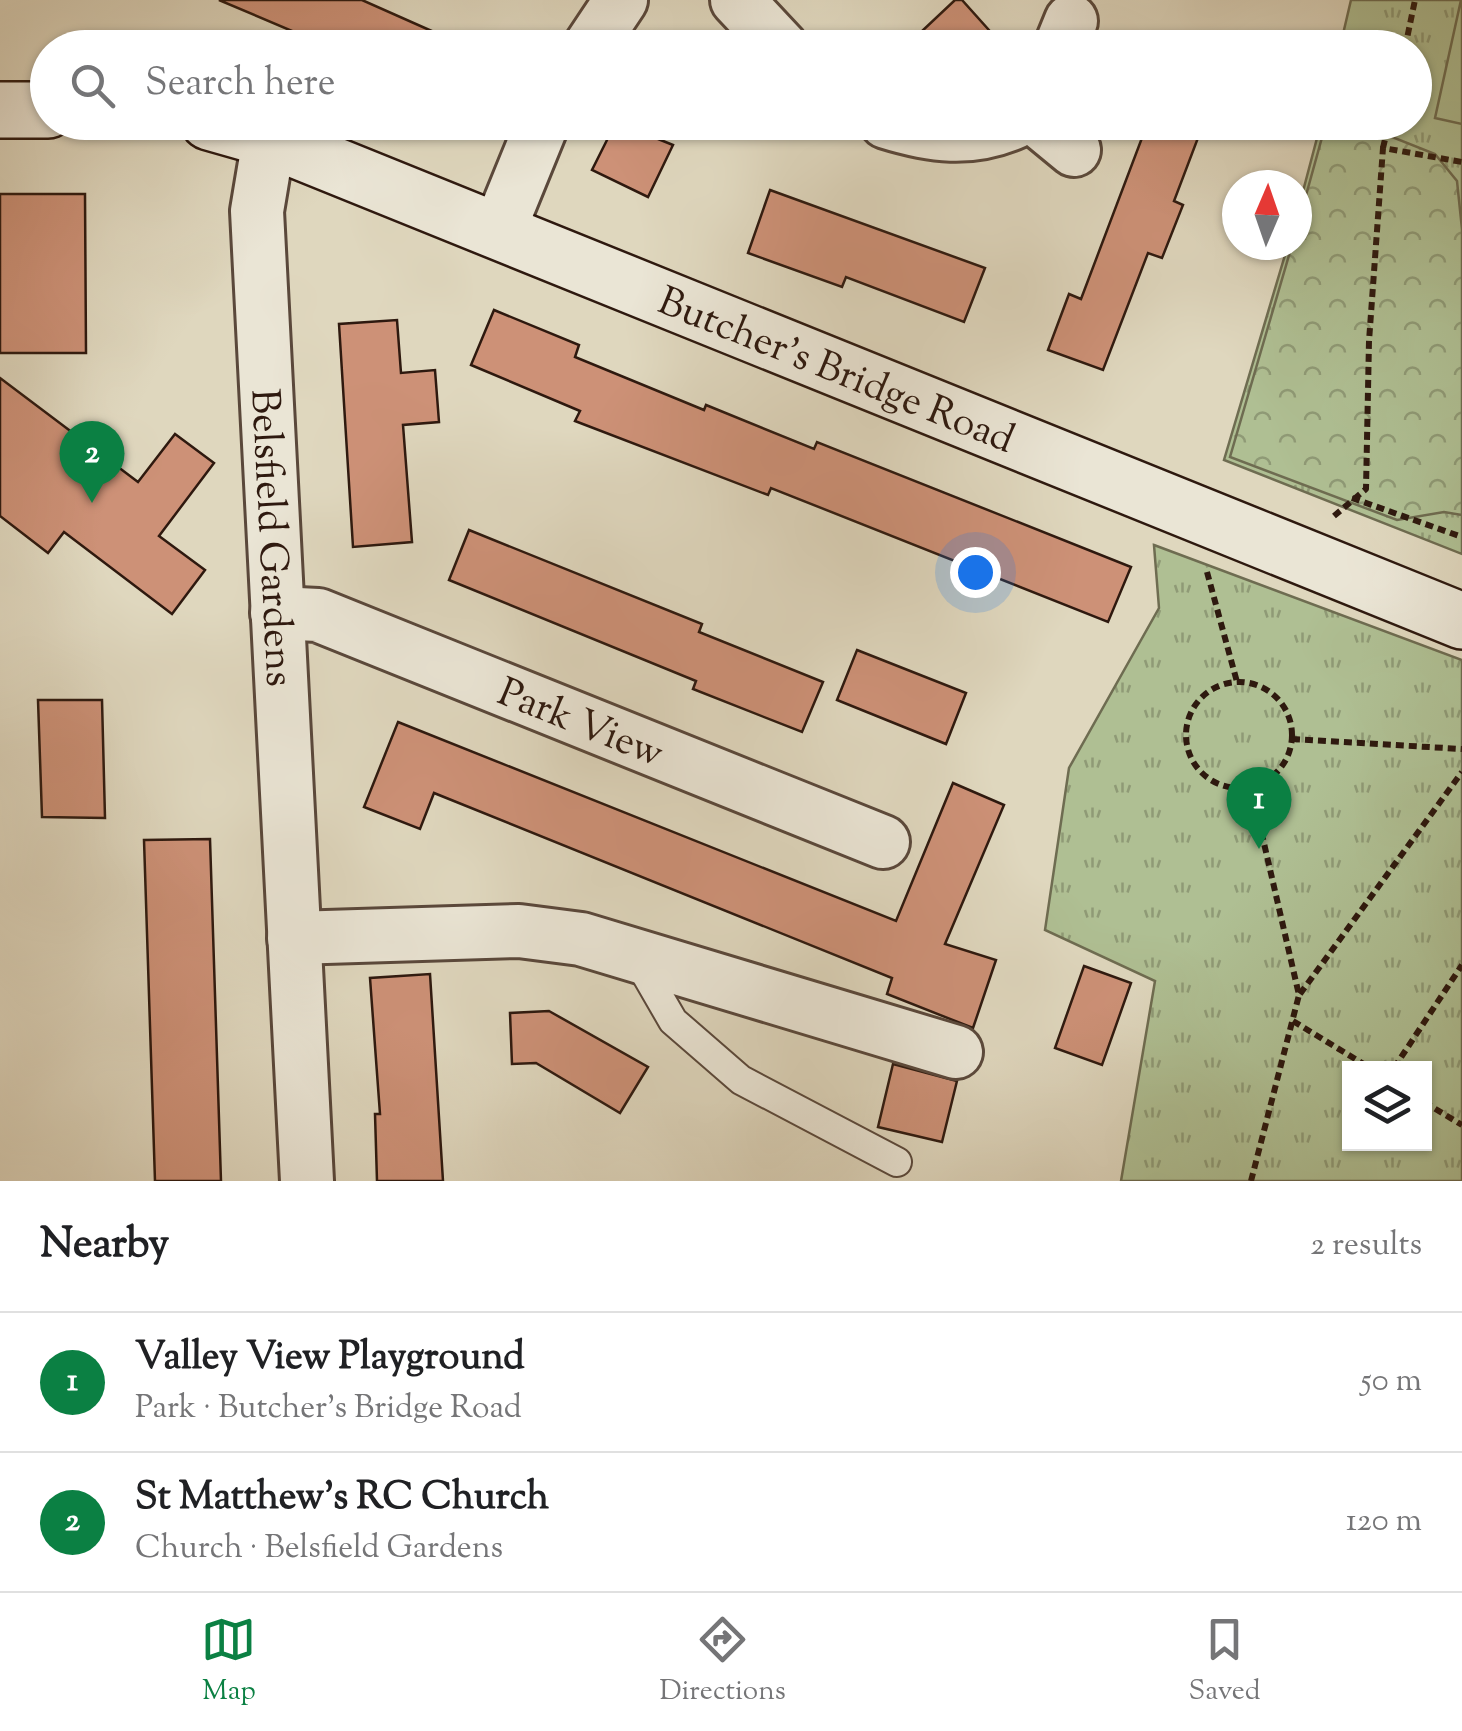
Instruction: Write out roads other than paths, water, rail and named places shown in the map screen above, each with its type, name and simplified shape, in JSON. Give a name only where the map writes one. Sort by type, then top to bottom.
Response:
[{"type":"street","points":[[600,30],[621,0]]},
{"type":"street","points":[[737,0],[765,30]]},
{"type":"street","points":[[0,110],[30,110]]},
{"type":"street","name":"Belsfield Gardens","points":[[269,140],[257,210],[306,1181]]},
{"type":"street","name":"Butcher's Bridge Road","points":[[274,140],[1462,621]]},
{"type":"street","points":[[498,230],[536,140]]},
{"type":"street","name":"Park View","points":[[277,613],[318,614],[883,842]]},
{"type":"street","points":[[294,938],[519,931],[580,940],[956,1052]]},
{"type":"lane","points":[[635,956],[673,1021],[741,1080],[897,1162]]},
{"type":"place","name":"St Matthew's RC Church","points":[[92,503]]},
{"type":"place","name":"Valley View Playground","points":[[1259,849]]}]
